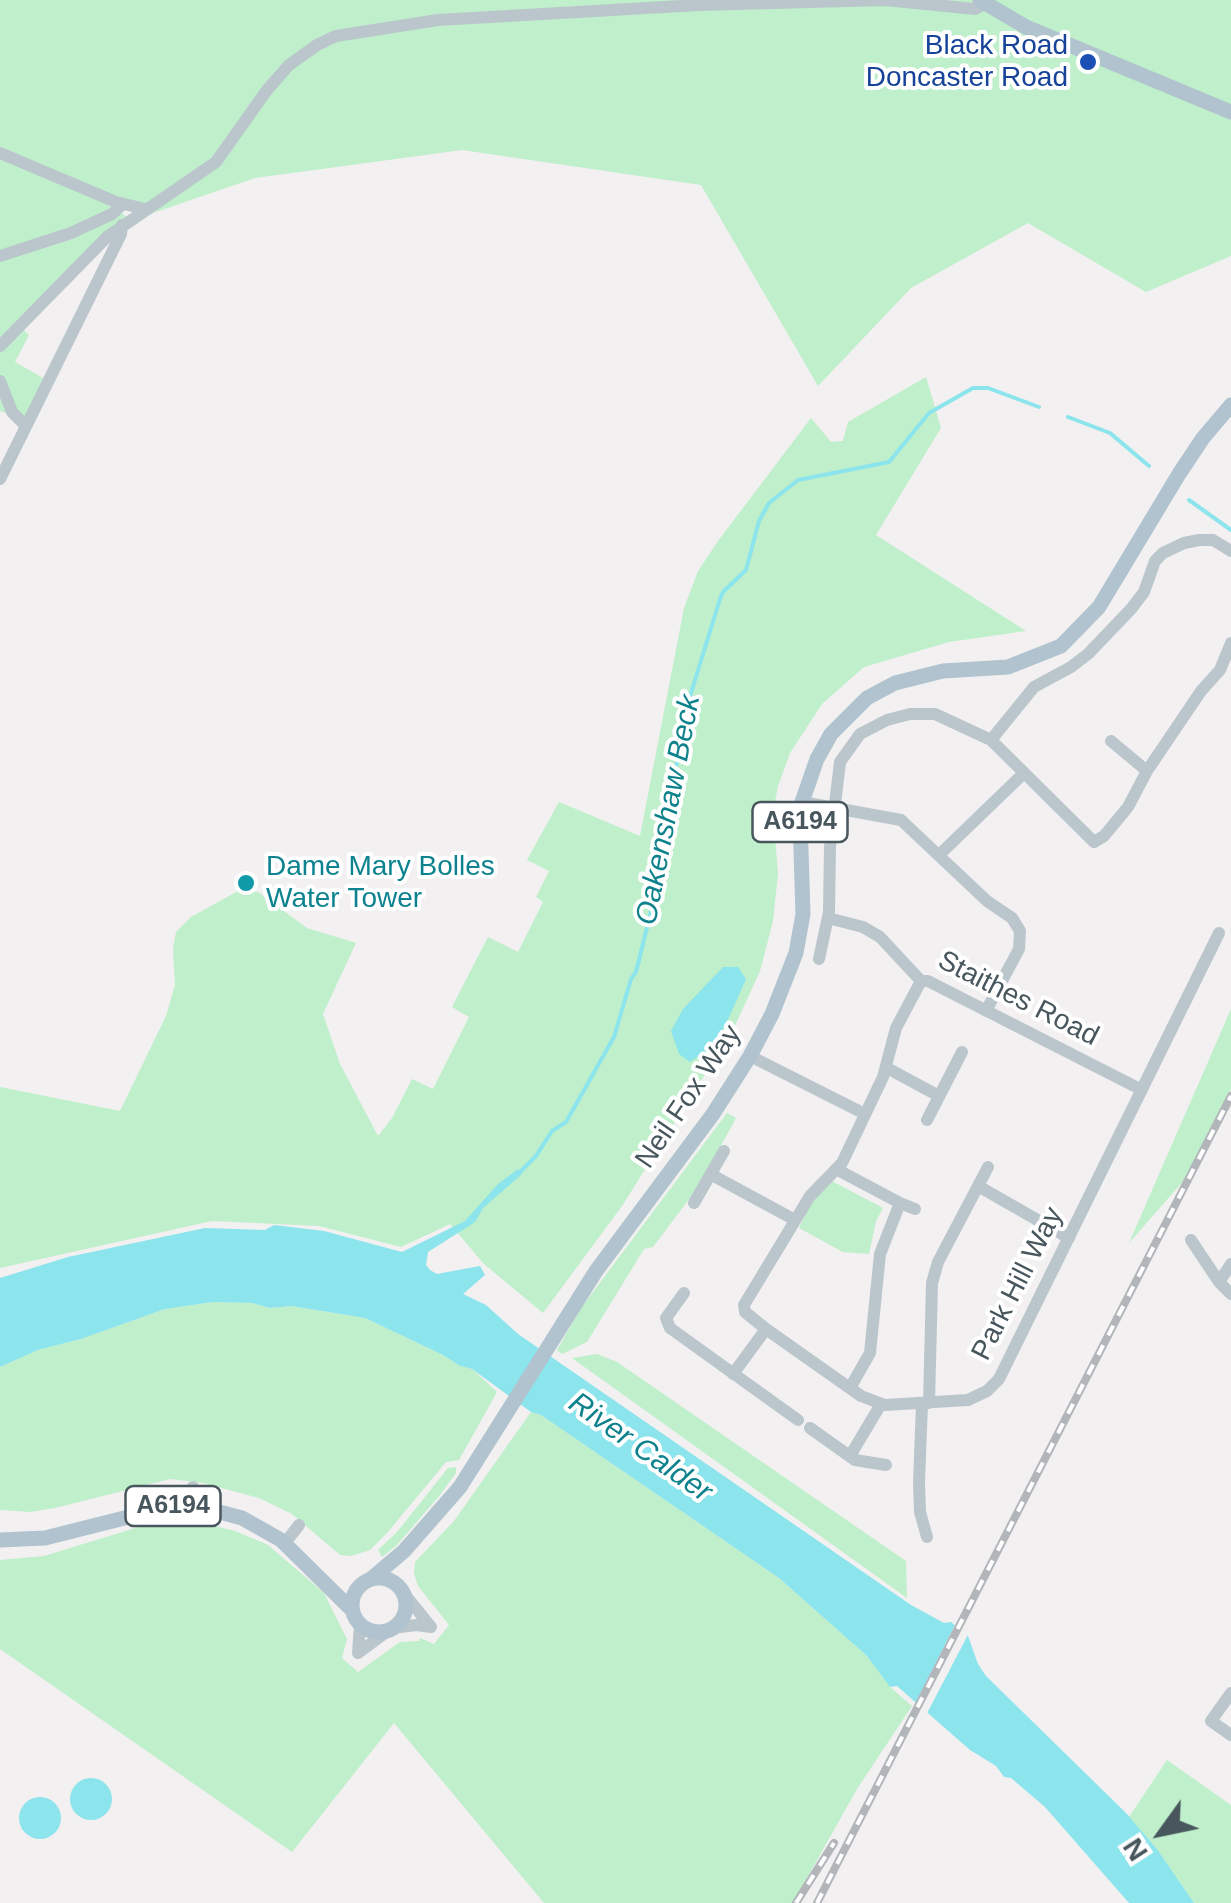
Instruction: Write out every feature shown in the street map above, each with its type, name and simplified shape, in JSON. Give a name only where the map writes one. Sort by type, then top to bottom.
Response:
[{"type":"main road","points":[[982,2],[1026,27],[1231,112]]},
{"type":"main road","points":[[1203,101],[1231,101]]},
{"type":"main road","points":[[1203,101],[1231,126]]},
{"type":"main road","name":"Neil Fox Way","points":[[365,1583],[404,1552],[460,1486],[569,1313],[713,1114],[750,1056],[796,953],[804,914],[802,802],[831,734],[867,698],[894,683],[922,674],[1008,667],[1061,646],[1082,628],[1116,583],[1202,438],[1231,405]]},
{"type":"main road","name":"A6194","points":[[0,1540],[45,1538],[140,1512],[192,1507],[242,1518],[285,1544],[356,1618]]},
{"type":"main road","points":[[365,1583],[352,1599],[356,1618],[375,1632],[392,1628],[406,1608],[399,1564],[404,1552]]},
{"type":"main road","points":[[326,1583],[389,1580],[401,1589]]},
{"type":"street","points":[[0,346],[122,226],[202,175],[228,148],[266,90],[289,65],[336,36],[438,20],[714,2],[885,0],[976,9],[982,2]]},
{"type":"street","points":[[0,153],[123,204],[145,209]]},
{"type":"street","points":[[0,256],[70,233],[112,214],[123,204]]},
{"type":"street","points":[[0,479],[122,226]]},
{"type":"street","points":[[0,381],[12,412],[25,425]]},
{"type":"street","points":[[991,740],[1034,686],[1088,654],[1131,610],[1162,553],[1199,540],[1213,540],[1231,550]]},
{"type":"street","points":[[819,959],[828,918],[833,806],[843,756],[860,734],[887,720],[910,714],[935,714],[991,740],[1094,842],[1104,836],[1128,806],[1201,691],[1220,670],[1231,643]]},
{"type":"street","points":[[1111,741],[1147,771]]},
{"type":"street","points":[[940,855],[1023,774]]},
{"type":"street","points":[[802,802],[900,820],[986,901],[1012,918],[1020,931],[1018,948],[986,1011]]},
{"type":"street","name":"Staithes Road","points":[[828,918],[862,927],[880,937],[921,981],[928,981],[1142,1090]]},
{"type":"street","name":"Park Hill Way","points":[[766,1330],[861,1396],[881,1404],[968,1400],[987,1390],[998,1379],[1070,1238],[1219,933]]},
{"type":"street","points":[[733,1374],[766,1330],[745,1312],[745,1300],[774,1260],[810,1196],[842,1164],[887,1068],[896,1028],[921,981]]},
{"type":"street","points":[[927,1120],[962,1052]]},
{"type":"street","points":[[750,1056],[864,1114]]},
{"type":"street","points":[[887,1068],[940,1096]]},
{"type":"street","points":[[694,1203],[724,1152]]},
{"type":"street","points":[[927,1537],[920,1512],[919,1482],[932,1283],[938,1262],[988,1167]]},
{"type":"street","points":[[836,1168],[915,1209]]},
{"type":"street","points":[[712,1175],[796,1220]]},
{"type":"street","points":[[978,1186],[1070,1238]]},
{"type":"street","points":[[850,1388],[870,1353],[880,1254],[900,1203]]},
{"type":"street","points":[[1191,1240],[1231,1294]]},
{"type":"street","points":[[1219,1282],[1231,1264]]},
{"type":"street","points":[[684,1293],[666,1318],[670,1328],[850,1456],[867,1464],[886,1465]]},
{"type":"street","points":[[850,1456],[881,1404]]},
{"type":"street","points":[[192,1507],[194,1487]]},
{"type":"street","points":[[285,1544],[299,1525]]},
{"type":"street","points":[[356,1618],[354,1657],[392,1628],[417,1624],[435,1631],[401,1589]]},
{"type":"street","points":[[1231,1693],[1212,1720],[1231,1735]]},
{"type":"green space","points":[[0,0],[1231,0],[1231,256],[1146,292],[1028,223],[911,288],[818,386],[701,185],[462,150],[255,178],[150,214],[0,151]]},
{"type":"green space","points":[[0,158],[109,204],[127,217],[22,328],[29,335],[15,362],[43,378],[25,419],[0,411]]},
{"type":"green space","points":[[926,377],[941,428],[876,535],[1026,631],[949,642],[864,667],[822,704],[790,753],[778,786],[773,812],[778,874],[773,921],[760,971],[733,1030],[622,1206],[543,1313],[484,1264],[450,1224],[401,1247],[319,1226],[212,1221],[0,1268],[0,1087],[120,1111],[166,1016],[175,985],[176,932],[191,917],[238,891],[258,892],[307,928],[356,943],[323,1014],[340,1064],[378,1136],[412,1079],[433,1089],[469,1017],[452,1007],[488,937],[518,952],[543,902],[536,897],[549,871],[527,860],[559,802],[640,836],[684,608],[698,571],[718,541],[811,418],[831,442],[843,441],[848,422]]},
{"type":"green space","points":[[1231,1009],[1231,1089],[1186,1178],[1129,1243]]},
{"type":"green space","points":[[727,1113],[736,1118],[699,1186],[653,1247],[644,1249],[587,1342],[562,1354],[557,1350],[581,1308]]},
{"type":"green space","points":[[830,1180],[883,1208],[869,1254],[843,1252],[799,1228],[815,1195]]},
{"type":"green space","points":[[213,1302],[252,1303],[270,1308],[291,1306],[365,1318],[472,1369],[497,1392],[459,1460],[446,1462],[370,1550],[351,1556],[340,1555],[292,1514],[259,1498],[203,1483],[170,1479],[55,1508],[30,1512],[0,1510],[0,1367],[38,1350],[165,1309]]},
{"type":"green space","points":[[597,1354],[617,1362],[906,1561],[907,1598],[572,1358]]},
{"type":"green space","points":[[531,1412],[541,1415],[779,1578],[867,1656],[890,1687],[912,1706],[857,1789],[793,1903],[544,1903],[394,1723],[292,1852],[0,1649],[0,1560],[44,1556],[155,1522],[195,1521],[268,1545],[324,1593],[347,1639],[342,1658],[358,1672],[400,1642],[420,1638],[434,1644],[449,1625],[418,1586],[415,1562],[454,1521]]},
{"type":"green space","points":[[456,1467],[440,1495],[382,1557],[378,1550],[448,1468]]},
{"type":"green space","points":[[1167,1760],[1231,1805],[1231,1903],[1194,1903],[1157,1849],[1129,1817]]},
{"type":"water","points":[[723,967],[738,967],[746,979],[726,1024],[708,1050],[690,1062],[679,1054],[671,1031],[683,1009]]},
{"type":"water","name":"River Calder","points":[[518,1169],[522,1174],[483,1208],[475,1222],[428,1252],[426,1265],[430,1270],[437,1274],[480,1266],[485,1275],[463,1294],[486,1305],[518,1334],[911,1605],[944,1623],[951,1622],[968,1636],[986,1676],[1126,1813],[1157,1849],[1194,1903],[1129,1903],[1045,1807],[970,1750],[897,1686],[890,1687],[867,1656],[779,1578],[472,1369],[365,1318],[291,1306],[270,1308],[252,1303],[213,1302],[165,1309],[38,1350],[0,1367],[0,1278],[68,1257],[205,1228],[265,1230],[274,1225],[324,1231],[402,1252],[465,1221],[498,1184]]},
{"type":"water","points":[[91,1778],[106,1784],[112,1799],[106,1814],[91,1820],[76,1814],[70,1799],[76,1784]]},
{"type":"water","points":[[40,1797],[55,1803],[61,1818],[55,1833],[40,1839],[25,1833],[19,1818],[25,1803]]},
{"type":"pier","points":[[957,1621],[970,1631],[924,1719],[913,1708]]},
{"type":"waterway","name":"Oakenshaw Beck","points":[[520,1172],[552,1131],[566,1122],[614,1037],[652,907],[659,836],[683,744],[683,719],[720,599],[746,570],[759,521],[769,503],[798,480],[889,462],[929,413],[973,388],[988,388],[1039,407]]},
{"type":"waterway","name":"Oakenshaw Beck","points":[[1068,417],[1110,433],[1149,466]]},
{"type":"waterway","name":"Oakenshaw Beck","points":[[1189,500],[1231,530]]},
{"type":"railway","points":[[817,1903],[1231,1096]]},
{"type":"railway","points":[[796,1903],[834,1843]]},
{"type":"place","name":"Black Road Doncaster Road","points":[[1088,62]]},
{"type":"place","name":"Dame Mary Bolles Water Tower","points":[[246,883]]}]
